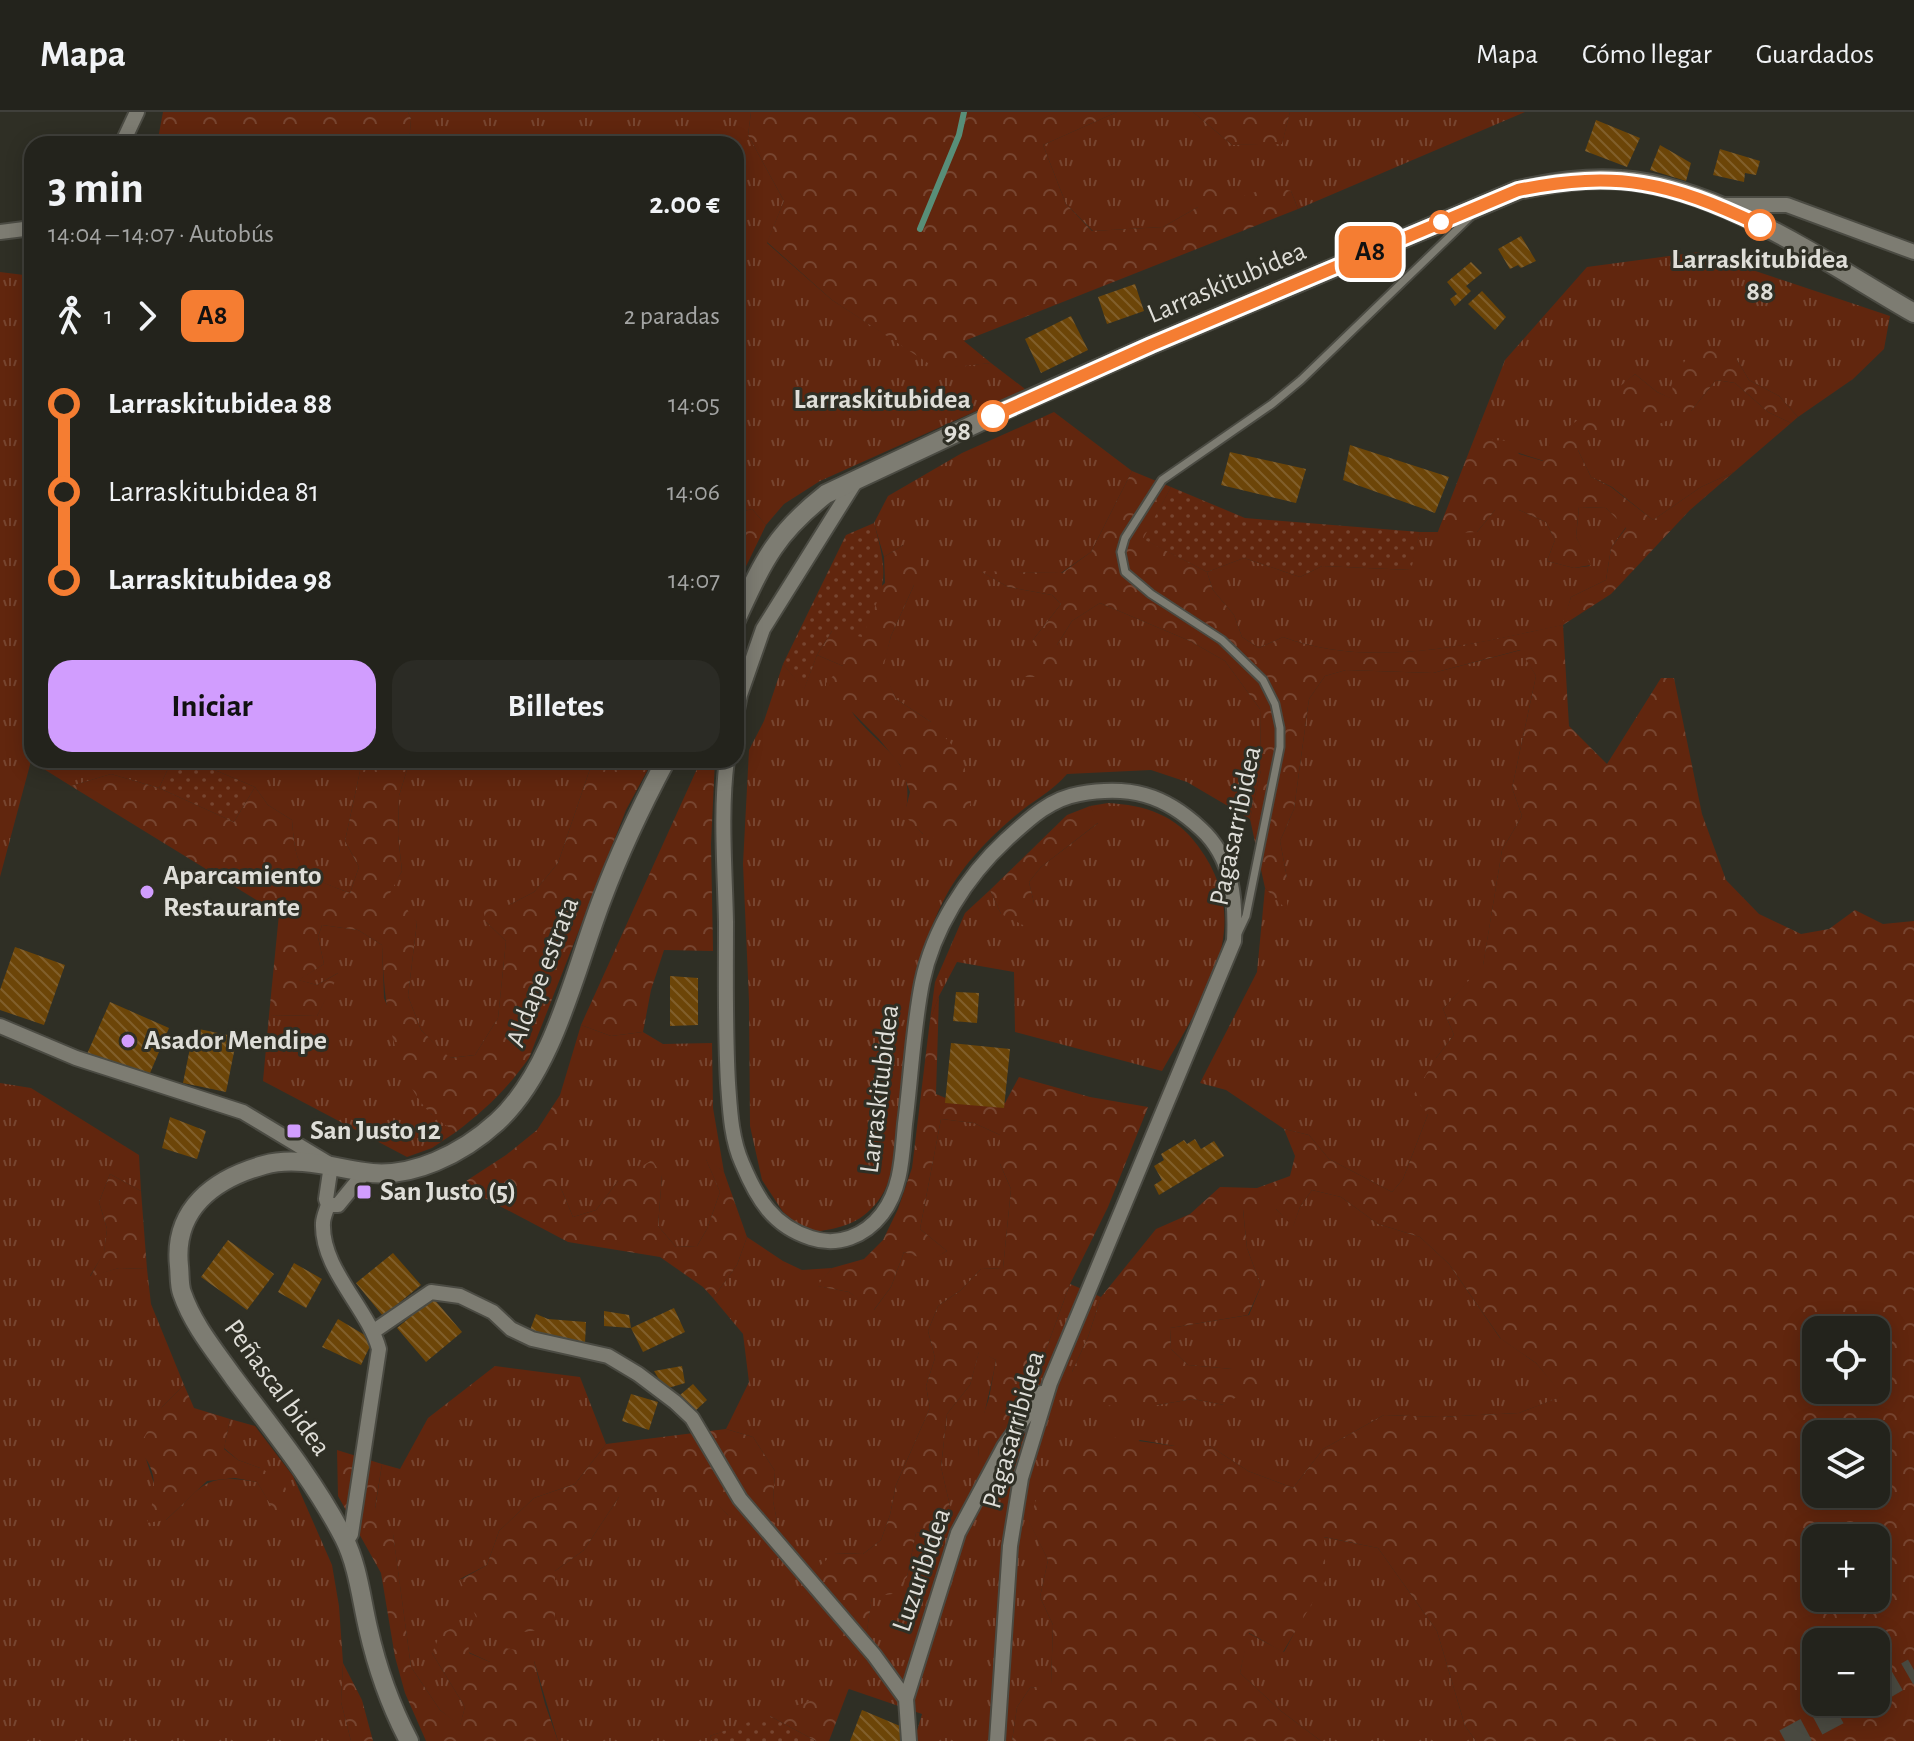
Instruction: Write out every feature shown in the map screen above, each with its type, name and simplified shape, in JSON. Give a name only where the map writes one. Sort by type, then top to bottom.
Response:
[{"type":"street","points":[[126,136],[136,115]]},
{"type":"street","name":"Larraskitubidea","points":[[857,479],[1151,345],[1518,190],[1591,179],[1658,186],[1717,205],[1768,229],[1914,313]]},
{"type":"street","points":[[1717,205],[1787,205],[1914,252]]},
{"type":"street","points":[[0,232],[24,229]]},
{"type":"street","points":[[744,604],[771,548],[786,529],[826,494],[857,479]]},
{"type":"street","points":[[744,684],[763,629],[857,479]]},
{"type":"street","name":"Aldape estrata","points":[[331,1165],[385,1174],[417,1167],[447,1156],[478,1138],[501,1119],[541,1061],[559,1021],[602,900],[641,807],[662,768]]},
{"type":"street","name":"Larraskitubidea","points":[[727,768],[727,1058],[731,1122],[741,1161],[767,1211],[790,1232],[824,1242],[853,1239],[882,1215],[898,1185],[922,982],[940,929],[969,881],[1033,815],[1068,796],[1107,788],[1150,795],[1181,810],[1209,836],[1229,870],[1236,903],[1234,941]]},
{"type":"street","name":"Pagasarribidea","points":[[997,1741],[1014,1514],[1021,1478],[1050,1383],[1234,941]]},
{"type":"street","points":[[0,1026],[76,1058],[243,1112],[331,1165],[326,1199],[328,1205],[323,1223],[329,1253],[374,1331],[379,1349],[351,1534],[346,1542]]},
{"type":"street","name":"Peñascal bidea","points":[[331,1165],[269,1163],[232,1175],[204,1194],[186,1218],[177,1248],[181,1291],[198,1329],[321,1495],[346,1542],[378,1668],[409,1741]]},
{"type":"street","points":[[328,1205],[338,1205],[365,1172]]},
{"type":"street","name":"Luzuribidea","points":[[374,1331],[431,1292],[460,1296],[493,1312],[511,1329],[532,1339],[608,1356],[628,1368],[692,1418],[740,1499],[874,1655],[906,1699]]},
{"type":"street","name":"Luzuribidea","points":[[909,1741],[906,1699],[958,1533],[1004,1447],[1050,1383]]},
{"type":"lane","name":"Pagasarribidea","points":[[1234,941],[1246,916],[1276,768],[1280,728],[1275,704],[1263,680],[1222,640],[1151,594],[1125,572],[1121,552],[1125,538],[1162,480],[1272,404],[1301,380],[1483,204]]},
{"type":"green space","points":[[163,112],[408,112],[411,119],[410,136],[158,136]]},
{"type":"green space","points":[[408,112],[751,112],[748,135],[784,201],[767,243],[832,300],[937,368],[991,363],[1025,389],[820,481],[784,504],[766,525],[752,509],[744,511],[744,136],[410,136],[411,119]]},
{"type":"green space","points":[[751,112],[1117,112],[1043,145],[1066,204],[1092,231],[1163,227],[1198,207],[1209,172],[1233,200],[1272,186],[1291,191],[1298,209],[964,341],[991,363],[937,369],[832,300],[767,242],[784,201],[748,135]]},
{"type":"green space","points":[[1117,112],[1193,112],[1232,145],[1282,143],[1290,112],[1525,112],[1298,209],[1291,191],[1198,207],[1163,227],[1093,231],[1066,204],[1043,145]]},
{"type":"green space","points":[[1193,112],[1290,112],[1282,144],[1232,145]]},
{"type":"green space","points":[[1699,252],[1890,316],[1884,349],[1853,379],[1798,417],[1779,396],[1749,380],[1737,360],[1674,400],[1657,392],[1635,374],[1619,388],[1691,411],[1716,380],[1735,383],[1768,412],[1791,423],[1734,472],[1701,487],[1653,520],[1612,487],[1591,477],[1578,450],[1544,461],[1474,439],[1505,360],[1587,267]]},
{"type":"green space","points":[[0,272],[24,275],[24,768],[29,768],[0,877]]},
{"type":"green space","points":[[1714,348],[1737,360],[1749,380],[1779,396],[1798,417],[1791,423],[1768,412],[1735,383],[1716,380],[1691,411],[1659,424],[1631,405],[1618,388],[1635,374],[1657,392],[1673,399],[1672,379],[1693,350]]},
{"type":"green space","points":[[1591,411],[1606,422],[1578,450],[1591,477],[1611,487],[1653,520],[1701,487],[1734,472],[1690,510],[1611,594],[1563,625],[1569,726],[1607,764],[1661,678],[1674,678],[1702,814],[1726,880],[1759,914],[1801,934],[1829,929],[1855,910],[1883,924],[1914,921],[1914,1741],[1476,1741],[1465,1726],[1437,1631],[1378,1548],[1324,1537],[1326,1580],[1283,1652],[1249,1633],[1240,1673],[1281,1711],[1321,1741],[1012,1741],[1017,1707],[1030,1688],[1051,1684],[1053,1625],[1040,1597],[1048,1560],[1029,1522],[1037,1497],[1073,1454],[1109,1437],[1175,1446],[1210,1446],[1248,1471],[1293,1488],[1323,1449],[1384,1415],[1440,1417],[1519,1413],[1563,1396],[1536,1363],[1501,1339],[1449,1264],[1420,1237],[1378,1224],[1341,1197],[1312,1190],[1300,1207],[1293,1227],[1276,1209],[1243,1210],[1247,1248],[1261,1286],[1248,1315],[1170,1328],[1171,1349],[1188,1365],[1232,1369],[1263,1380],[1224,1405],[1193,1399],[1115,1407],[1072,1395],[1072,1372],[1101,1297],[1156,1229],[1190,1214],[1220,1187],[1257,1188],[1290,1176],[1295,1156],[1284,1129],[1309,1135],[1329,1159],[1392,1192],[1403,1179],[1428,1114],[1413,1096],[1454,1035],[1443,1009],[1483,965],[1502,850],[1522,816],[1512,788],[1536,676],[1520,650],[1433,673],[1346,670],[1325,676],[1309,699],[1294,809],[1280,841],[1287,878],[1287,910],[1265,888],[1250,819],[1261,770],[1260,709],[1225,661],[1190,641],[1100,603],[1072,621],[1057,645],[1077,659],[1061,677],[1025,677],[1033,640],[1061,604],[1052,595],[1008,587],[980,571],[1062,573],[1091,552],[1132,471],[1171,487],[1144,539],[1207,572],[1213,590],[1234,615],[1242,637],[1259,648],[1283,637],[1317,647],[1387,653],[1493,640],[1562,625],[1571,597],[1606,580],[1611,548],[1626,528],[1606,508],[1579,507],[1576,537],[1591,565],[1574,568],[1547,561],[1555,540],[1546,522],[1519,510],[1495,510],[1477,532],[1437,534],[1474,439],[1510,441],[1519,454],[1543,461],[1548,441]]},
{"type":"green space","points":[[1054,412],[1132,471],[1091,552],[1061,573],[982,572],[1008,587],[1052,595],[1061,604],[1033,640],[1057,645],[1072,621],[1100,603],[1190,641],[1225,661],[1260,709],[1261,770],[1250,819],[1187,782],[1151,770],[1067,774],[996,833],[953,883],[926,943],[914,994],[896,1153],[884,1191],[871,1209],[855,1221],[809,1233],[783,1212],[762,1180],[750,1126],[743,864],[749,750],[764,721],[783,664],[804,689],[817,655],[843,666],[851,710],[902,769],[907,796],[905,815],[923,834],[931,722],[896,699],[882,669],[891,636],[914,585],[903,545],[884,557],[874,523],[888,496],[962,453]]},
{"type":"green space","points":[[1171,487],[1245,518],[1420,532],[1411,570],[1322,566],[1300,577],[1244,558],[1207,572],[1143,539]]},
{"type":"green space","points":[[1579,507],[1606,508],[1626,527],[1611,548],[1606,580],[1571,597],[1563,625],[1494,640],[1387,653],[1317,647],[1283,637],[1259,648],[1242,637],[1234,615],[1213,590],[1207,572],[1244,558],[1300,577],[1322,566],[1410,570],[1420,532],[1477,532],[1495,510],[1519,510],[1546,522],[1555,540],[1547,561],[1574,568],[1590,566],[1576,537]]},
{"type":"green space","points":[[752,509],[766,525],[744,570],[744,511]]},
{"type":"green space","points":[[874,523],[883,570],[876,605],[862,637],[832,631],[817,655],[804,690],[783,664],[846,535]]},
{"type":"green space","points":[[903,545],[921,559],[914,585],[891,636],[883,669],[896,699],[931,722],[961,755],[972,795],[967,821],[939,839],[923,834],[904,815],[910,792],[900,765],[879,739],[852,712],[826,707],[826,683],[843,666],[817,655],[832,631],[885,583],[884,557]]},
{"type":"green space","points":[[1521,650],[1536,676],[1512,788],[1522,816],[1502,850],[1483,966],[1443,1009],[1454,1035],[1436,1058],[1428,1114],[1403,1179],[1392,1192],[1329,1159],[1309,1135],[1284,1129],[1226,1090],[1200,1083],[1257,972],[1265,888],[1287,909],[1287,878],[1280,841],[1294,809],[1309,699],[1325,676],[1346,670],[1433,673]]},
{"type":"green space","points":[[42,768],[168,768],[159,788],[111,774],[71,786]]},
{"type":"green space","points":[[168,768],[210,768],[255,787],[234,822],[159,788]]},
{"type":"green space","points":[[210,768],[359,768],[345,841],[359,867],[350,893],[321,882],[304,870],[296,852],[292,820],[268,805],[255,787]]},
{"type":"green space","points":[[359,768],[408,768],[399,796],[398,835],[402,871],[389,895],[402,903],[417,922],[408,996],[421,1030],[450,1058],[475,1055],[498,1018],[506,941],[486,922],[482,905],[509,905],[534,892],[558,863],[590,768],[649,768],[626,810],[529,1058],[496,1098],[456,1132],[431,1114],[406,1077],[392,1034],[382,945],[358,930],[322,925],[318,937],[324,964],[299,980],[317,985],[340,972],[317,1016],[269,1015],[279,914],[71,786],[111,774],[159,788],[234,822],[255,787],[268,805],[292,820],[296,851],[304,870],[350,893],[359,867],[345,841]]},
{"type":"green space","points":[[408,768],[590,768],[558,863],[534,892],[486,922],[506,941],[498,1018],[475,1055],[449,1058],[421,1030],[408,996],[417,922],[388,895],[402,871],[398,835],[399,796]]},
{"type":"green space","points":[[697,768],[715,768],[711,844],[713,951],[664,950],[651,990],[643,1032],[611,1036],[581,1025]]},
{"type":"green space","points":[[1108,803],[1147,809],[1180,826],[1198,846],[1215,876],[1223,905],[1224,933],[1218,961],[1207,989],[1162,1071],[1015,1032],[1014,972],[957,962],[930,1020],[935,982],[965,913],[990,890],[1001,914],[1034,903],[1029,882],[1041,867],[1098,823],[1090,806]]},
{"type":"green space","points":[[1090,806],[1099,822],[1041,867],[1029,882],[1034,903],[1025,926],[1001,914],[990,890],[1067,815]]},
{"type":"green space","points":[[322,925],[358,930],[382,945],[384,998],[431,1114],[456,1132],[432,1148],[407,1157],[263,1081],[269,1015],[317,1016],[338,973],[317,985],[298,980],[324,964],[318,937]]},
{"type":"green space","points":[[939,996],[936,1094],[958,1103],[1005,1103],[1019,1077],[1090,1097],[1148,1107],[1108,1207],[1070,1284],[1044,1355],[1026,1381],[1022,1411],[985,1465],[978,1457],[980,1425],[996,1360],[979,1352],[970,1385],[947,1414],[941,1467],[950,1506],[941,1527],[916,1533],[907,1577],[892,1594],[872,1597],[866,1637],[854,1664],[837,1639],[841,1613],[815,1605],[804,1580],[834,1553],[863,1554],[881,1540],[896,1485],[930,1408],[926,1386],[935,1358],[928,1331],[938,1306],[961,1290],[981,1269],[1003,1268],[1011,1189],[1000,1164],[1000,1135],[974,1123],[941,1119],[920,1229],[947,1251],[930,1261],[904,1252],[891,1287],[873,1311],[849,1292],[817,1286],[832,1268],[864,1259],[883,1240],[898,1209],[912,1168],[930,1020]]},
{"type":"green space","points":[[581,1025],[611,1036],[643,1032],[663,1044],[712,1043],[713,1108],[724,1172],[706,1159],[720,1192],[707,1229],[697,1246],[676,1247],[658,1226],[662,1175],[618,1181],[596,1210],[573,1217],[560,1186],[560,1095]]},
{"type":"green space","points":[[0,1083],[31,1088],[139,1155],[141,1191],[110,1174],[99,1202],[107,1229],[104,1253],[90,1276],[119,1268],[147,1269],[151,1304],[184,1385],[162,1407],[145,1456],[166,1520],[205,1485],[225,1479],[257,1482],[276,1513],[260,1468],[238,1460],[224,1448],[230,1419],[255,1426],[293,1476],[332,1565],[343,1663],[341,1702],[351,1741],[0,1741]]},
{"type":"green space","points":[[560,1095],[560,1186],[573,1217],[596,1210],[618,1181],[652,1160],[662,1175],[658,1226],[676,1247],[697,1246],[707,1229],[720,1192],[705,1157],[724,1172],[747,1237],[737,1265],[713,1298],[703,1287],[660,1257],[568,1242],[460,1185],[537,1130]]},
{"type":"green space","points":[[941,1119],[974,1123],[1000,1135],[1000,1164],[1011,1189],[1003,1268],[981,1269],[961,1290],[938,1306],[928,1331],[935,1358],[926,1386],[930,1408],[896,1485],[881,1540],[863,1554],[834,1553],[841,1613],[854,1663],[866,1637],[872,1596],[907,1577],[916,1533],[941,1527],[950,1506],[941,1467],[947,1414],[970,1385],[979,1351],[996,1360],[978,1457],[1022,1411],[1026,1381],[1044,1355],[1070,1284],[1101,1297],[1072,1372],[1157,1405],[1193,1399],[1224,1405],[1232,1369],[1188,1365],[1171,1349],[1170,1328],[1249,1315],[1261,1286],[1247,1248],[1243,1209],[1276,1209],[1293,1226],[1300,1207],[1312,1190],[1341,1197],[1378,1224],[1420,1237],[1449,1264],[1500,1338],[1536,1363],[1564,1396],[1519,1413],[1440,1417],[1384,1415],[1323,1449],[1293,1488],[1248,1471],[1210,1446],[1175,1446],[1140,1440],[1029,1521],[1048,1560],[1040,1597],[1053,1625],[1051,1685],[1030,1688],[1017,1707],[1012,1741],[914,1741],[922,1714],[849,1689],[710,1736],[712,1741],[558,1741],[534,1661],[490,1662],[468,1652],[468,1637],[432,1653],[465,1707],[460,1726],[440,1710],[411,1667],[393,1534],[375,1509],[382,1464],[400,1469],[428,1418],[495,1366],[580,1377],[606,1444],[575,1484],[534,1498],[499,1531],[487,1565],[460,1579],[555,1571],[584,1550],[619,1497],[711,1497],[728,1515],[777,1521],[773,1501],[775,1471],[753,1437],[726,1429],[749,1382],[743,1334],[713,1298],[737,1265],[747,1237],[802,1270],[832,1268],[818,1286],[849,1292],[874,1310],[891,1287],[904,1252],[930,1260],[947,1251],[920,1229]]},
{"type":"green space","points":[[110,1174],[141,1191],[147,1269],[119,1268],[90,1277],[104,1252],[107,1229],[99,1202]]},
{"type":"green space","points":[[184,1385],[194,1408],[230,1419],[224,1449],[238,1460],[281,1479],[296,1509],[276,1514],[257,1482],[235,1478],[207,1481],[166,1520],[147,1523],[154,1494],[153,1475],[145,1457],[137,1449],[162,1407]]},
{"type":"green space","points":[[726,1429],[753,1437],[775,1471],[773,1501],[777,1521],[764,1541],[728,1515],[710,1497],[619,1497],[584,1550],[555,1571],[555,1628],[516,1633],[476,1617],[460,1580],[487,1565],[499,1531],[534,1498],[575,1484],[606,1444]]},
{"type":"green space","points":[[337,1450],[382,1464],[375,1508],[393,1533],[411,1667],[440,1710],[460,1725],[465,1707],[432,1653],[441,1633],[457,1626],[468,1637],[469,1653],[490,1662],[500,1647],[521,1651],[534,1661],[558,1741],[426,1741],[405,1693],[395,1657],[381,1573],[338,1496]]},
{"type":"green space","points":[[1323,1537],[1378,1548],[1437,1631],[1465,1726],[1476,1741],[1321,1741],[1281,1711],[1240,1673],[1248,1633],[1284,1652],[1316,1582]]},
{"type":"green space","points":[[343,1663],[362,1700],[373,1741],[351,1741],[341,1702]]},
{"type":"green space","points":[[849,1688],[829,1741],[816,1741],[768,1715]]},
{"type":"green space","points":[[768,1715],[816,1741],[712,1741],[710,1736]]},
{"type":"building","points":[[1596,120],[1640,138],[1627,167],[1585,151]]},
{"type":"building","points":[[1660,145],[1691,163],[1686,181],[1650,170]]},
{"type":"building","points":[[1720,149],[1760,161],[1756,175],[1745,173],[1744,182],[1713,175]]},
{"type":"building","points":[[1521,236],[1536,261],[1510,269],[1498,249]]},
{"type":"building","points":[[1471,262],[1482,273],[1466,286],[1471,291],[1455,306],[1450,299],[1457,294],[1447,282]]},
{"type":"building","points":[[1135,284],[1144,311],[1107,324],[1098,297]]},
{"type":"building","points":[[1482,291],[1506,317],[1495,330],[1468,304]]},
{"type":"building","points":[[1071,316],[1088,350],[1041,373],[1025,339]]},
{"type":"building","points":[[1350,445],[1449,477],[1435,513],[1343,480]]},
{"type":"building","points":[[1230,452],[1306,469],[1296,503],[1221,485]]},
{"type":"building","points":[[15,947],[65,965],[44,1025],[0,1010],[0,990]]},
{"type":"building","points":[[670,976],[698,978],[698,1025],[670,1026]]},
{"type":"building","points":[[956,992],[979,993],[977,1023],[953,1021]]},
{"type":"building","name":"Asador Mendipe","points":[[110,1002],[169,1028],[148,1078],[87,1054]]},
{"type":"building","points":[[194,1028],[237,1037],[226,1092],[183,1083]]},
{"type":"building","points":[[951,1043],[1010,1049],[1004,1108],[945,1103]]},
{"type":"building","points":[[170,1117],[206,1131],[197,1159],[162,1148]]},
{"type":"building","points":[[1195,1139],[1201,1149],[1214,1141],[1224,1156],[1159,1195],[1154,1185],[1162,1180],[1154,1166],[1164,1160],[1161,1154],[1184,1140],[1187,1144]]},
{"type":"building","points":[[228,1240],[274,1274],[247,1310],[201,1277]]},
{"type":"building","points":[[393,1253],[421,1285],[383,1316],[356,1283]]},
{"type":"building","points":[[294,1263],[322,1279],[306,1308],[278,1292]]},
{"type":"building","points":[[433,1298],[462,1332],[426,1362],[397,1328]]},
{"type":"building","points":[[674,1308],[685,1332],[643,1352],[631,1328]]},
{"type":"building","points":[[604,1311],[629,1315],[631,1328],[604,1326]]},
{"type":"building","points":[[536,1314],[548,1319],[586,1322],[585,1343],[529,1333]]},
{"type":"building","points":[[338,1319],[373,1340],[361,1365],[322,1347]]},
{"type":"building","points":[[682,1366],[685,1383],[665,1389],[654,1371]]},
{"type":"building","points":[[693,1384],[707,1400],[695,1411],[680,1395]]},
{"type":"building","points":[[631,1394],[658,1402],[649,1430],[622,1421]]},
{"type":"building","points":[[862,1710],[900,1726],[900,1741],[850,1741]]},
{"type":"waterway","points":[[920,229],[959,135],[964,112]]},
{"type":"tunnel","points":[[1890,1684],[1914,1670]]},
{"type":"tunnel","points":[[1785,1741],[1832,1716]]},
{"type":"bus line","name":"A8","points":[[993,416],[1151,345],[1518,190],[1591,179],[1623,180],[1658,186],[1717,205],[1760,225]]},
{"type":"place","name":"Larraskitubidea 88","points":[[1760,225]]},
{"type":"place","name":"Larraskitubidea 98","points":[[993,416]]},
{"type":"place","name":"Aparcamiento Restaurante","points":[[147,892]]},
{"type":"place","name":"Asador Mendipe","points":[[128,1041]]},
{"type":"place","name":"San Justo 12","points":[[294,1131]]},
{"type":"place","name":"San Justo (5)","points":[[364,1192]]}]
